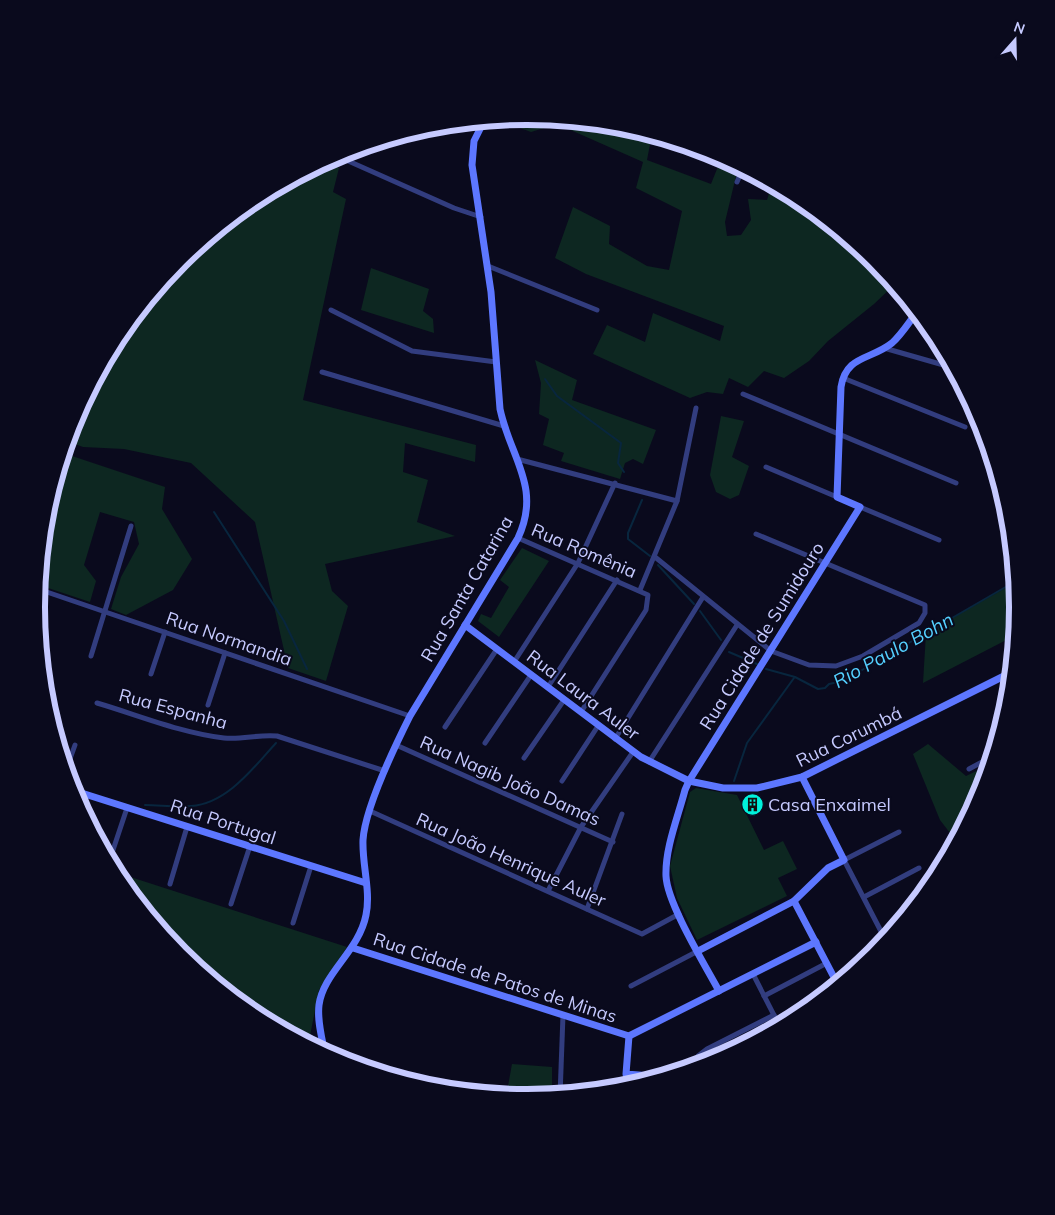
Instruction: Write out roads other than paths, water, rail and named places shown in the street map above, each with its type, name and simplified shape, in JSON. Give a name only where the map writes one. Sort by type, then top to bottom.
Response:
[{"type":"street","name":"Rua Santa Catarina","points":[[323,1044],[319,1018],[321,995],[329,980],[353,948],[366,914],[363,839],[370,811],[396,745],[410,716],[518,538],[526,516],[528,495],[525,478],[504,426],[496,362],[488,266],[471,152],[480,128]]},
{"type":"street","points":[[347,160],[454,208],[480,217]]},
{"type":"street","points":[[737,182],[740,175]]},
{"type":"street","points":[[488,266],[597,310]]},
{"type":"street","points":[[331,310],[412,351],[496,362]]},
{"type":"street","points":[[836,497],[844,372],[852,364],[884,348],[899,336],[913,318]]},
{"type":"street","points":[[884,348],[945,365]]},
{"type":"street","points":[[322,372],[504,426]]},
{"type":"street","points":[[843,378],[965,427]]},
{"type":"street","points":[[743,394],[956,483]]},
{"type":"street","points":[[581,712],[646,610],[648,595],[640,590],[677,501],[696,408]]},
{"type":"street","points":[[518,459],[615,483],[677,501]]},
{"type":"street","points":[[766,467],[938,540]]},
{"type":"street","points":[[514,662],[578,563],[615,483]]},
{"type":"street","name":"Rua Cidade de Sumidouro","points":[[719,991],[679,914],[668,888],[667,866],[689,781],[860,507]]},
{"type":"street","points":[[91,656],[131,526]]},
{"type":"street","points":[[655,557],[771,651],[809,665],[828,667],[844,664],[863,656],[920,623],[925,613],[925,605],[756,534]]},
{"type":"street","name":"Rua Romênia","points":[[518,538],[640,590]]},
{"type":"street","points":[[548,688],[617,580]]},
{"type":"street","name":"Rua Normandia","points":[[45,592],[410,716]]},
{"type":"street","points":[[616,739],[704,597]]},
{"type":"street","name":"Rua Laura Auler","points":[[465,625],[633,752],[648,762],[689,781]]},
{"type":"street","points":[[648,762],[737,625]]},
{"type":"street","points":[[152,674],[165,632]]},
{"type":"street","points":[[445,728],[497,649]]},
{"type":"street","points":[[208,705],[225,653]]},
{"type":"street","points":[[486,744],[531,675]]},
{"type":"street","name":"Rua Corumbá","points":[[689,781],[739,789],[776,785],[802,777],[1005,675]]},
{"type":"street","points":[[524,758],[564,700]]},
{"type":"street","name":"Rua Espanha","points":[[97,703],[212,737],[237,739],[262,735],[278,736],[386,771]]},
{"type":"street","points":[[562,781],[598,726]]},
{"type":"street","points":[[70,759],[75,745]]},
{"type":"street","name":"Rua Nagib João Damas","points":[[396,745],[613,842]]},
{"type":"street","points":[[548,891],[581,827],[633,752]]},
{"type":"street","points":[[969,768],[985,760]]},
{"type":"street","points":[[802,777],[882,934]]},
{"type":"street","name":"Rua Portugal","points":[[83,793],[366,883]]},
{"type":"street","points":[[112,853],[127,808]]},
{"type":"street","name":"Rua João Henrique Auler","points":[[370,811],[642,934],[679,914]]},
{"type":"street","points":[[587,909],[622,814]]},
{"type":"street","points":[[170,884],[187,827]]},
{"type":"street","points":[[631,986],[794,901],[828,868],[899,832]]},
{"type":"street","points":[[232,904],[250,846]]},
{"type":"street","points":[[293,923],[311,866]]},
{"type":"street","points":[[864,897],[919,868]]},
{"type":"street","points":[[794,901],[835,979]]},
{"type":"street","name":"Rua Cidade de Patos de Minas","points":[[353,948],[629,1036],[816,942]]},
{"type":"street","points":[[764,996],[827,963]]},
{"type":"street","points":[[753,974],[777,1020]]},
{"type":"street","points":[[560,1089],[563,1015]]},
{"type":"street","points":[[697,1059],[707,1049],[774,1015]]},
{"type":"street","points":[[626,1080],[629,1036]]},
{"type":"street","points":[[626,1074],[645,1076]]},
{"type":"waterway","name":"Rio Paulo Bohn","points":[[545,379],[557,396],[621,443],[618,463],[624,472]]},
{"type":"waterway","name":"Rio Paulo Bohn","points":[[642,500],[628,533],[628,539],[650,556]]},
{"type":"waterway","points":[[214,512],[284,621],[307,669]]},
{"type":"waterway","name":"Rio Paulo Bohn","points":[[658,565],[694,604]]},
{"type":"waterway","name":"Rio Paulo Bohn","points":[[766,669],[795,677],[818,689],[825,688],[829,684],[843,681],[1009,585]]},
{"type":"waterway","name":"Rio Paulo Bohn","points":[[700,611],[721,640]]},
{"type":"waterway","name":"Rio Paulo Bohn","points":[[729,652],[757,664]]},
{"type":"waterway","points":[[734,781],[747,743],[794,678]]},
{"type":"waterway","points":[[145,805],[185,807],[204,804],[216,799],[239,783],[276,743]]},
{"type":"place","name":"Casa Enxaimel","points":[[752,805]]}]
